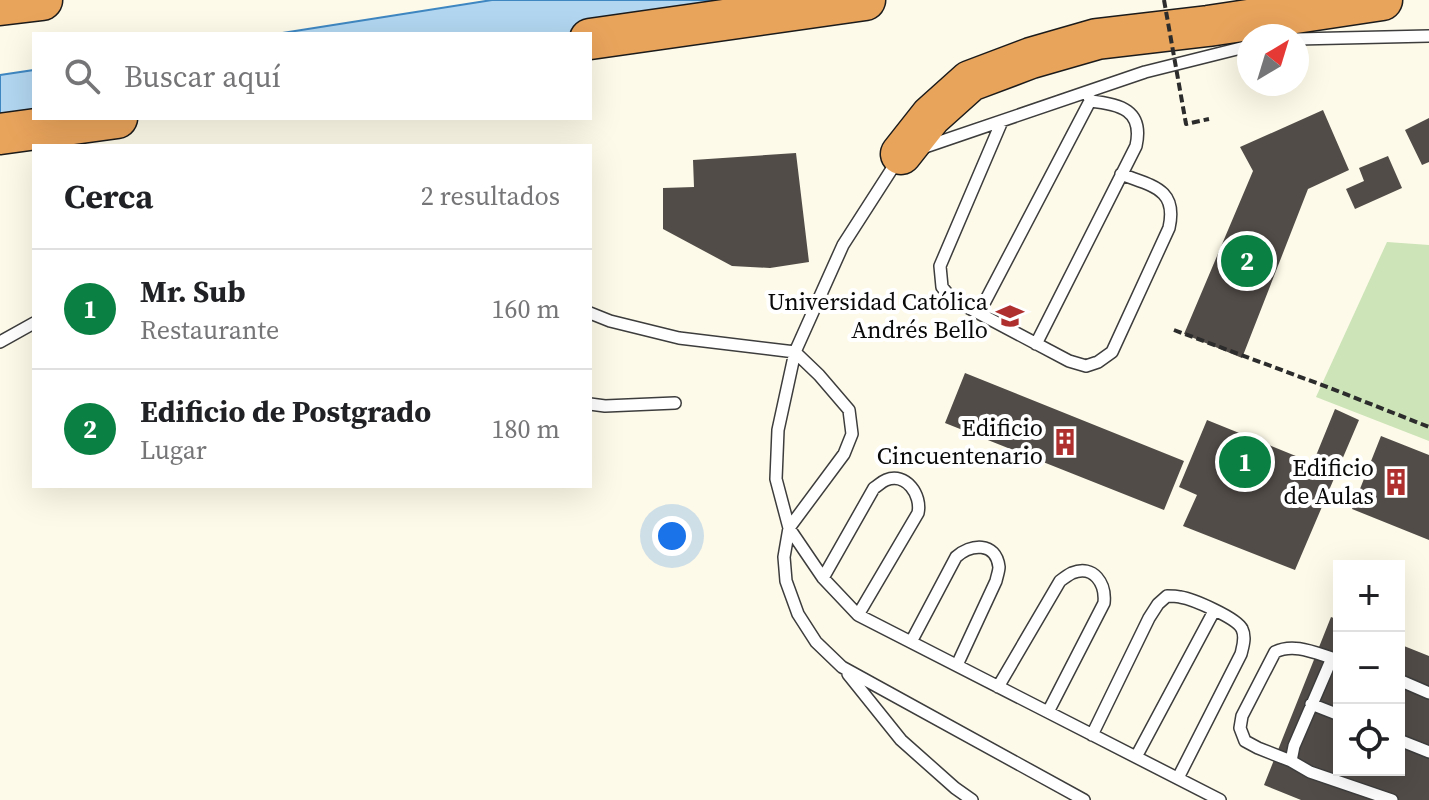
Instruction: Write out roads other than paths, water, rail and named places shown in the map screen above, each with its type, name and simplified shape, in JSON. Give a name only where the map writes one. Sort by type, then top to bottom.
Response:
[{"type":"highway","points":[[0,4],[15,0]]},
{"type":"highway","points":[[0,4],[42,0]]},
{"type":"highway","points":[[592,39],[865,0]]},
{"type":"highway","points":[[901,154],[931,116],[970,81],[1031,58],[1097,39],[1382,0]]},
{"type":"highway","points":[[0,134],[102,120]]},
{"type":"lane","points":[[1309,39],[1429,36]]},
{"type":"lane","points":[[1220,800],[858,615],[823,578],[789,528],[776,479],[778,430],[795,352],[843,245],[901,154],[1089,97],[1145,72],[1237,49]]},
{"type":"lane","points":[[1036,344],[1136,146],[1139,134],[1134,117],[1124,108],[1089,97]]},
{"type":"lane","points":[[979,313],[1089,97]]},
{"type":"lane","points":[[1002,121],[940,266],[942,287],[952,299],[1069,361],[1086,366],[1112,352],[1169,228],[1172,215],[1170,201],[1164,192],[1121,174]]},
{"type":"lane","points":[[592,314],[679,338],[795,352],[849,410],[852,434],[844,454],[789,528],[784,557],[786,581],[798,614],[816,642],[842,667],[901,740],[972,800]]},
{"type":"lane","points":[[0,342],[32,324]]},
{"type":"lane","points":[[592,404],[675,403]]},
{"type":"lane","points":[[823,578],[874,488],[887,479],[901,479],[915,489],[920,503],[918,513],[858,615]]},
{"type":"lane","points":[[911,642],[956,557],[964,549],[976,546],[986,548],[995,556],[999,567],[996,581],[957,665]]},
{"type":"lane","points":[[998,687],[1060,581],[1073,572],[1086,572],[1097,577],[1104,586],[1104,603],[1048,712]]},
{"type":"lane","points":[[1092,735],[1149,618],[1167,596],[1180,597],[1236,621],[1244,639],[1241,654],[1178,778]]},
{"type":"lane","points":[[1136,757],[1214,611]]},
{"type":"lane","points":[[1333,658],[1297,648],[1284,647],[1275,652],[1242,716],[1240,728],[1245,741],[1310,772],[1392,800]]},
{"type":"lane","points":[[1291,761],[1311,704],[1333,663]]},
{"type":"lane","points":[[842,667],[1084,800]]},
{"type":"lane","points":[[1405,683],[1429,693]]},
{"type":"lane","points":[[1311,704],[1333,713]]},
{"type":"lane","points":[[1405,742],[1429,752]]},
{"type":"water","points":[[492,0],[789,0],[592,33],[289,32]]},
{"type":"water","points":[[32,70],[32,118],[0,124],[0,75]]},
{"type":"place","name":"Edificio de Postgrado","points":[[1247,261]]},
{"type":"place","name":"Universidad Católica Andrés Bello","points":[[1010,316]]},
{"type":"place","name":"Edificio Cincuentenario","points":[[1065,442]]},
{"type":"place","name":"Mr. Sub","points":[[1245,462]]},
{"type":"place","name":"Edificio de Aulas","points":[[1396,482]]}]
